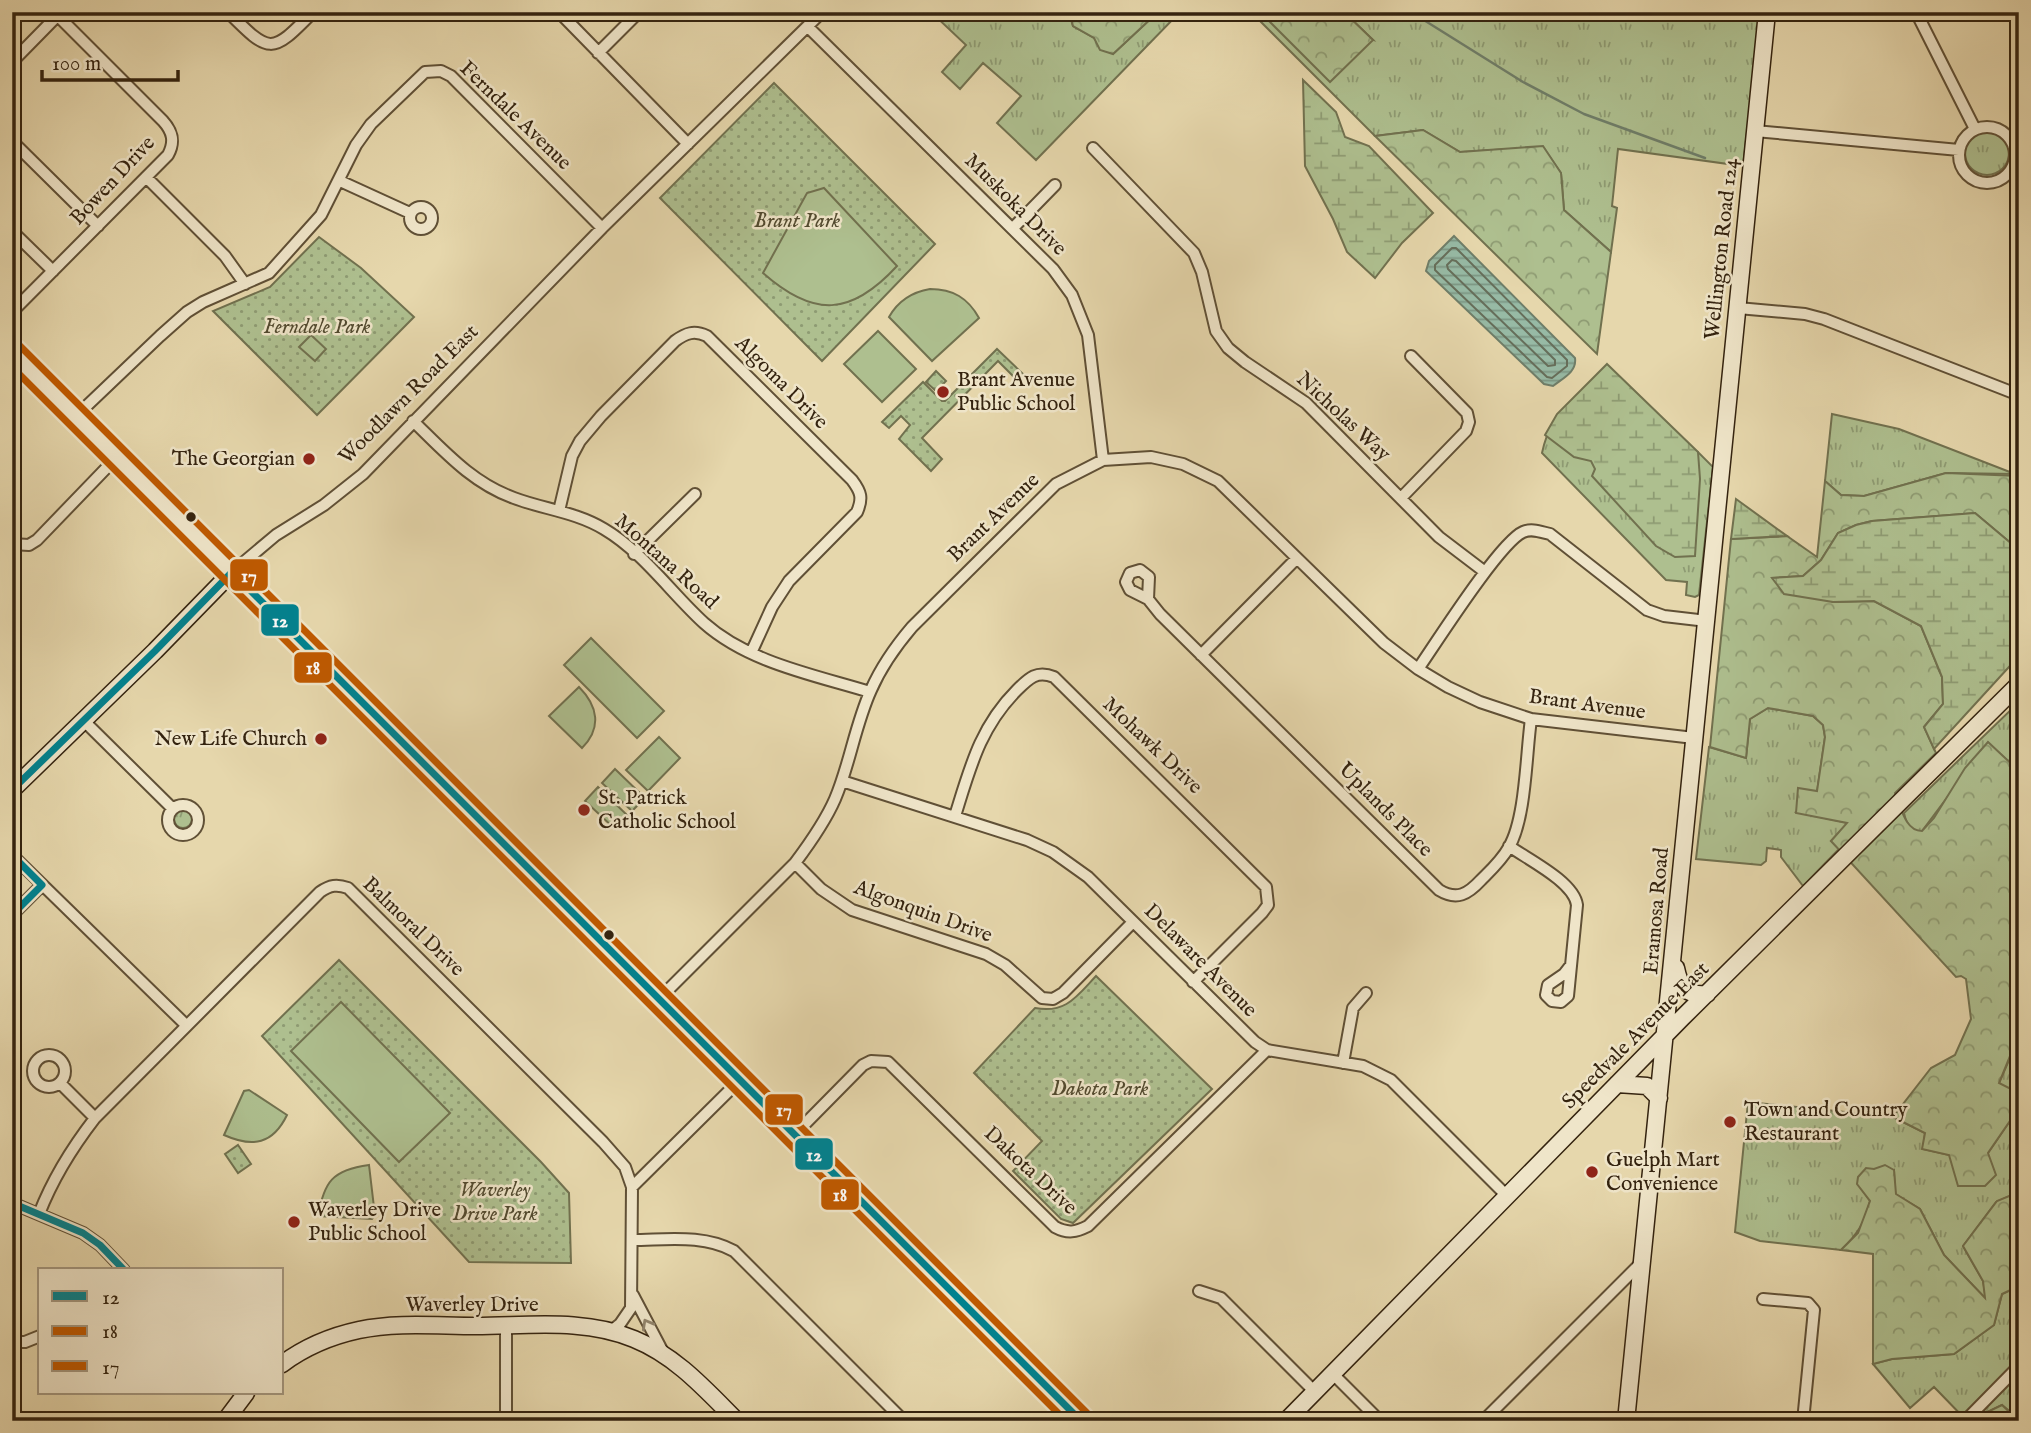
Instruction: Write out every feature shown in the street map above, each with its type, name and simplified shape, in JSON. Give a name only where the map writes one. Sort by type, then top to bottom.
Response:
[{"type":"main road","name":"Wellington Road 124","points":[[1720,489],[1766,12]]},
{"type":"main road","points":[[12,352],[1081,1421]]},
{"type":"main road","name":"Eramosa Road","points":[[1626,1421],[1720,489]]},
{"type":"main road","name":"Woodlawn Road East","points":[[12,790],[155,652],[232,572]]},
{"type":"main road","name":"Speedvale Avenue East","points":[[1286,1421],[1665,1035],[2019,684]]},
{"type":"main road","points":[[1674,956],[1681,986],[1686,992],[1707,994]]},
{"type":"main road","points":[[1617,1084],[1647,1086],[1659,1098]]},
{"type":"main road","name":"Waverley Drive","points":[[284,1363],[333,1337],[389,1325],[576,1326],[611,1331],[639,1341],[665,1355],[695,1379],[737,1421]]},
{"type":"main road","points":[[225,1421],[245,1394]]},
{"type":"street","points":[[228,12],[256,39],[270,45],[283,41],[313,12]]},
{"type":"street","points":[[559,12],[688,144]]},
{"type":"street","points":[[598,53],[639,12]]},
{"type":"street","name":"Woodlawn Road East","points":[[232,572],[276,536],[363,474],[602,228],[822,12]]},
{"type":"street","points":[[1916,12],[1975,129]]},
{"type":"street","points":[[12,62],[57,13]]},
{"type":"street","name":"Bowen Drive","points":[[12,312],[146,177],[170,151],[173,144],[171,132],[163,121],[57,13]]},
{"type":"street","name":"Muskoka Drive","points":[[808,27],[1054,269],[1072,295],[1088,335],[1103,460]]},
{"type":"street","name":"Ferndale Avenue","points":[[75,417],[187,312],[269,273],[326,207],[356,145],[371,124],[421,76],[431,70],[451,76],[602,228]]},
{"type":"street","points":[[1993,128],[2009,137],[2015,155],[2015,173],[1993,183],[1982,183],[1964,171],[1959,161],[1959,150],[1968,134],[1975,129],[1993,128]]},
{"type":"street","points":[[1755,131],[1959,150]]},
{"type":"street","points":[[12,141],[98,226]]},
{"type":"street","name":"Nicholas Way","points":[[1093,148],[1194,253],[1202,272],[1216,331],[1228,348],[1306,403],[1439,537],[1485,572]]},
{"type":"street","points":[[146,177],[225,257],[245,284]]},
{"type":"street","points":[[340,181],[410,213]]},
{"type":"street","points":[[1013,229],[1055,185]]},
{"type":"street","points":[[12,231],[52,271]]},
{"type":"street","points":[[1738,308],[1805,314],[1824,319],[2019,395]]},
{"type":"street","name":"Algoma Drive","points":[[559,510],[572,456],[590,428],[675,341],[693,332],[707,336],[861,492],[857,512],[781,592],[751,653]]},
{"type":"street","points":[[1401,498],[1466,431],[1469,422],[1467,413],[1411,356]]},
{"type":"street","name":"Montana Road","points":[[413,421],[465,471],[489,486],[513,498],[559,510],[604,529],[634,554],[705,624],[724,638],[751,653],[870,692]]},
{"type":"street","name":"Brant Avenue","points":[[659,999],[794,863],[821,826],[842,781],[870,692],[885,662],[912,627],[1043,495],[1070,476],[1103,460],[1151,457],[1183,464],[1218,481],[1384,643],[1418,669],[1448,687],[1480,702],[1531,719],[1694,738]]},
{"type":"street","points":[[12,544],[29,545],[37,540],[116,458]]},
{"type":"street","points":[[634,554],[695,494]]},
{"type":"street","points":[[1418,669],[1485,572],[1523,532],[1537,530],[1550,534],[1647,610],[1664,616],[1707,621]]},
{"type":"street","points":[[1201,655],[1297,558]]},
{"type":"street","name":"Uplands Place","points":[[1148,599],[1439,891],[1453,896],[1469,892],[1509,846],[1518,820],[1531,719]]},
{"type":"street","name":"Mohawk Drive","points":[[955,817],[975,753],[993,715],[1029,677],[1045,674],[1054,677],[1266,887],[1268,905],[1262,913],[1194,982]]},
{"type":"street","points":[[84,721],[173,809]]},
{"type":"street","name":"Delaware Avenue","points":[[842,781],[1027,840],[1052,852],[1088,877],[1244,1033],[1267,1050],[1363,1066],[1391,1080],[1507,1196]]},
{"type":"street","points":[[1509,846],[1569,887],[1576,897],[1571,965]]},
{"type":"street","points":[[12,855],[186,1025]]},
{"type":"street","name":"Algonquin Drive","points":[[794,863],[821,889],[852,910],[986,954],[1005,965],[1042,998],[1052,999],[1063,993],[1133,922]]},
{"type":"street","points":[[12,915],[41,885]]},
{"type":"street","name":"Balmoral Drive","points":[[39,1214],[56,1174],[95,1118],[320,892],[328,886],[341,885],[348,888],[625,1167],[632,1187],[631,1308],[627,1316],[611,1331]]},
{"type":"street","points":[[1343,1063],[1353,1008],[1366,993]]},
{"type":"street","name":"Dakota Drive","points":[[795,1134],[863,1065],[871,1061],[888,1062],[1055,1227],[1069,1232],[1077,1231],[1088,1226],[1267,1050]]},
{"type":"street","points":[[632,1187],[740,1080]]},
{"type":"street","points":[[60,1083],[95,1118]]},
{"type":"street","points":[[12,1203],[83,1233],[100,1245],[119,1268]]},
{"type":"street","points":[[632,1240],[705,1240],[734,1251],[904,1421]]},
{"type":"street","points":[[1483,1421],[1643,1261]]},
{"type":"street","points":[[1199,1291],[1221,1298],[1315,1392]]},
{"type":"street","name":"Waverley Drive","points":[[632,1293],[665,1355]]},
{"type":"street","points":[[1763,1299],[1808,1303],[1815,1310],[1804,1421]]},
{"type":"street","points":[[506,1326],[506,1421]]},
{"type":"street","points":[[12,1342],[25,1342],[38,1337]]},
{"type":"street","points":[[1965,1421],[2019,1366]]},
{"type":"street","points":[[1333,1374],[1380,1421]]},
{"type":"street","points":[[12,1412],[24,1421]]},
{"type":"green space","points":[[931,12],[1069,12],[1073,26],[1094,38],[1113,54],[1158,12],[1180,12],[1036,160],[997,123],[1021,96],[983,63],[960,89],[942,72],[966,45]]},
{"type":"green space","points":[[1069,12],[1158,12],[1113,54],[1100,50],[1094,38],[1073,26]]},
{"type":"green space","points":[[1251,12],[1373,40],[1344,12],[1761,12],[1743,166],[1618,149],[1612,206],[1617,208],[1611,252],[1564,210],[1561,173],[1543,147],[1460,152],[1423,130],[1375,136]]},
{"type":"green space","points":[[1260,12],[1344,12],[1373,40],[1330,82]]},
{"type":"green space","points":[[1303,80],[1336,112],[1345,137],[1369,146],[1433,213],[1402,243],[1375,278],[1347,252],[1305,166]]},
{"type":"green space","name":"Brant Park","points":[[774,83],[935,244],[822,361],[660,198]]},
{"type":"green space","points":[[1423,130],[1460,152],[1543,146],[1561,173],[1564,210],[1611,252],[1597,354],[1375,136]]},
{"type":"green space","points":[[1987,131],[1996,132],[2003,137],[2008,144],[2008,162],[2003,169],[1996,174],[1987,175],[1978,174],[1971,169],[1966,162],[1965,153],[1966,144],[1971,137],[1978,132]]},
{"type":"green space","points":[[824,188],[897,266],[864,295],[832,305],[816,304],[799,298],[763,273],[807,193]]},
{"type":"green space","name":"Ferndale Park","points":[[319,237],[361,268],[414,317],[317,415],[213,311],[270,287]]},
{"type":"green space","points":[[930,289],[959,296],[979,318],[932,361],[889,317],[906,298]]},
{"type":"green space","points":[[878,331],[916,369],[882,402],[844,364]]},
{"type":"green space","points":[[311,335],[326,349],[315,361],[299,347]]},
{"type":"green space","points":[[997,349],[1023,374],[1017,380],[998,361],[922,438],[942,459],[931,471],[899,439],[910,425],[901,416],[889,428],[882,422],[923,382],[945,401]]},
{"type":"green space","points":[[1607,364],[1698,452],[1700,479],[1695,556],[1675,557],[1656,546],[1592,476],[1595,469],[1591,461],[1574,457],[1545,435],[1557,414]]},
{"type":"green space","points":[[936,371],[946,381],[936,391],[926,382]]},
{"type":"green space","points":[[1575,399],[1698,452],[1713,467],[1699,595],[1686,595],[1687,582],[1666,580],[1542,453],[1553,423]]},
{"type":"green space","points":[[1832,414],[1899,429],[2015,474],[1946,473],[1864,496],[1841,495],[1825,481]]},
{"type":"green space","points":[[1946,473],[2019,476],[2019,550],[1975,513],[1872,521],[1838,533],[1821,560],[1803,576],[1772,578],[1833,602],[1874,601],[1921,626],[1942,677],[1943,704],[1924,727],[1936,753],[1895,793],[1911,827],[1922,831],[1934,818],[1965,768],[1988,742],[2019,771],[2019,1052],[2012,1051],[1999,1083],[2019,1093],[2014,1115],[1988,1153],[1996,1175],[1985,1186],[1958,1186],[1949,1155],[1922,1149],[1925,1133],[1893,1117],[1931,1068],[1955,1055],[1971,1019],[1966,979],[1956,977],[1831,841],[1847,823],[1796,813],[1798,788],[1817,791],[1825,737],[1823,725],[1813,716],[1768,708],[1750,719],[1746,758],[1710,747],[1731,539],[1787,536],[1817,557],[1825,481],[1841,495],[1864,496]]},
{"type":"green space","points":[[1736,499],[1787,536],[1731,539]]},
{"type":"green space","points":[[1975,513],[2019,550],[2019,656],[1934,749],[1924,727],[1943,704],[1942,677],[1921,626],[1874,601],[1833,602],[1784,594],[1772,578],[1803,576],[1821,560],[1838,533],[1856,525],[1872,521]]},
{"type":"green space","points":[[591,638],[664,711],[637,738],[564,665]]},
{"type":"green space","points":[[579,687],[594,709],[595,717],[593,733],[582,748],[549,716]]},
{"type":"green space","points":[[2019,702],[2019,771],[1988,743],[1922,831],[1912,828],[1904,813]]},
{"type":"green space","points":[[1768,708],[1813,716],[1823,725],[1825,737],[1817,792],[1796,812],[1848,823],[1831,841],[1839,849],[1803,886],[1781,857],[1781,850],[1767,848],[1766,861],[1761,865],[1696,859],[1709,747],[1746,758],[1750,719]]},
{"type":"green space","points":[[659,737],[680,758],[648,791],[626,770]]},
{"type":"green space","points":[[615,769],[645,798],[632,811],[602,783]]},
{"type":"green space","points":[[598,787],[628,816],[615,829],[585,801]]},
{"type":"green space","points":[[183,810],[189,813],[192,819],[189,825],[183,828],[177,825],[174,819],[177,813]]},
{"type":"green space","name":"Waverley Drive Park","points":[[339,960],[569,1193],[571,1263],[469,1262],[262,1036]]},
{"type":"green space","name":"Dakota Park","points":[[1096,976],[1212,1089],[1073,1223],[1061,1219],[1013,1171],[1042,1141],[974,1073],[1035,1008],[1063,1006]]},
{"type":"green space","points":[[341,1002],[450,1113],[399,1162],[291,1051]]},
{"type":"green space","points":[[2013,1051],[2019,1052],[2019,1192],[1996,1202],[1963,1246],[1983,1281],[1986,1299],[1944,1255],[1920,1209],[1895,1194],[1894,1170],[1858,1184],[1870,1201],[1860,1228],[1841,1250],[1760,1241],[1735,1232],[1748,1102],[1893,1117],[1925,1133],[1923,1149],[1949,1155],[1988,1153],[2014,1115],[1999,1083]]},
{"type":"green space","points":[[249,1090],[287,1115],[269,1138],[261,1141],[244,1141],[224,1135],[244,1091]]},
{"type":"green space","points":[[238,1145],[251,1164],[238,1173],[225,1154]]},
{"type":"green space","points":[[369,1165],[375,1216],[372,1219],[318,1216],[323,1194],[338,1174]]},
{"type":"green space","points":[[1885,1165],[1894,1170],[1896,1194],[1920,1209],[1944,1255],[1985,1298],[1983,1281],[1963,1246],[1997,1201],[2019,1192],[2019,1286],[2002,1294],[1994,1325],[1954,1354],[1892,1359],[1873,1364],[1873,1254],[1841,1250],[1858,1233],[1870,1201],[1857,1184],[1858,1177],[1866,1168],[1874,1169]]},
{"type":"green space","points":[[2019,1286],[2019,1419],[2002,1405],[1981,1415],[1976,1421],[1967,1421],[1934,1387],[1910,1408],[1873,1364],[1892,1359],[1954,1354],[1994,1325],[2002,1294]]},
{"type":"green space","points":[[2002,1405],[2019,1421],[1976,1421],[1981,1415]]},
{"type":"water","points":[[1454,236],[1575,358],[1572,371],[1553,386],[1544,384],[1426,271],[1429,261]]},
{"type":"waterway","points":[[1411,12],[1523,82],[1584,114],[1705,158]]},
{"type":"transit line","name":"17","points":[[19,345],[1088,1414]]},
{"type":"transit line","name":"18","points":[[12,367],[1066,1421]]},
{"type":"transit line","name":"12","points":[[12,790],[232,572],[1081,1421]]},
{"type":"transit line","name":"12","points":[[12,855],[42,885],[12,915]]},
{"type":"transit line","name":"12","points":[[12,1203],[83,1233],[100,1245],[122,1268]]},
{"type":"place","name":"Brant Avenue Public School","points":[[943,392]]},
{"type":"place","name":"The Georgian","points":[[309,459]]},
{"type":"place","name":"New Life Church","points":[[321,739]]},
{"type":"place","name":"St. Patrick Catholic School","points":[[584,810]]},
{"type":"place","name":"Town and Country Restaurant","points":[[1730,1122]]},
{"type":"place","name":"Guelph Mart Convenience","points":[[1592,1172]]},
{"type":"place","name":"Waverley Drive Public School","points":[[294,1222]]}]
